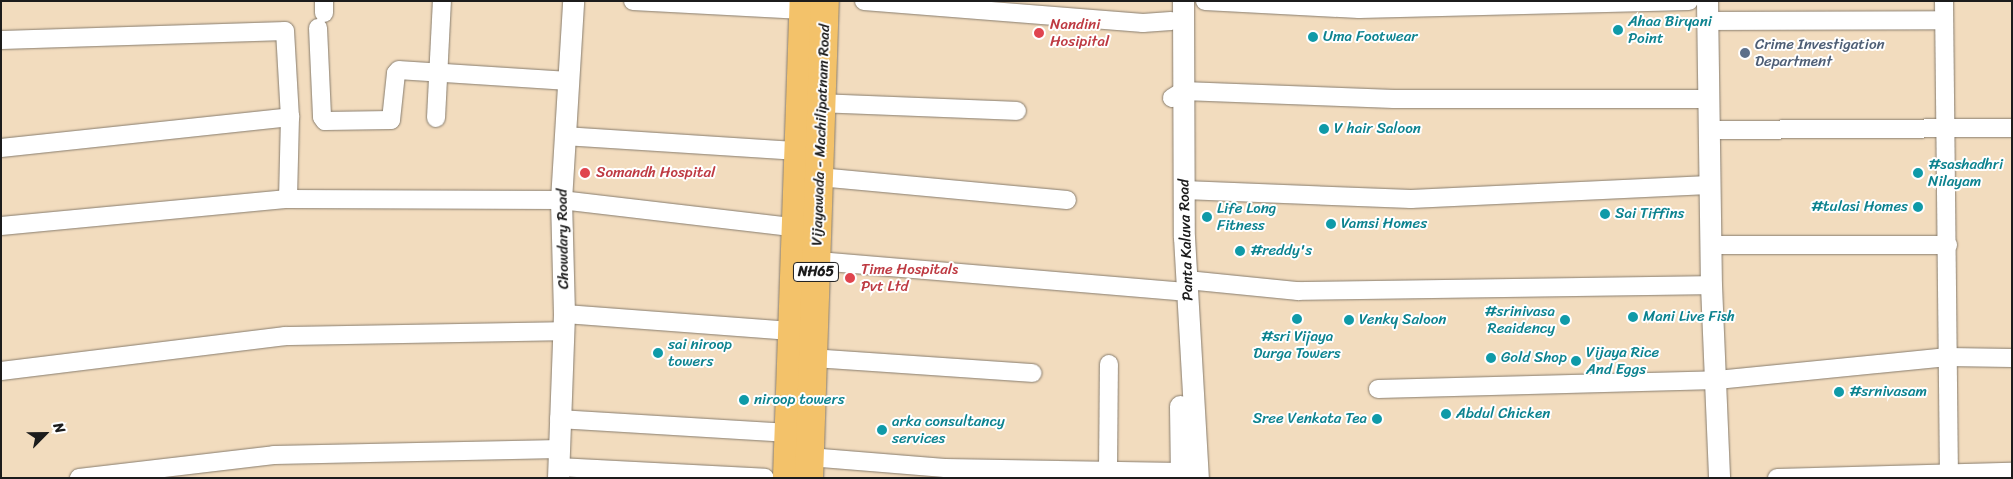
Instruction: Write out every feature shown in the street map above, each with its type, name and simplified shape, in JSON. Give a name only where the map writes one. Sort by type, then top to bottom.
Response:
[{"type":"highway","name":"Vijayawada - Machilipatnam Road","points":[[806,229],[819,176],[820,103],[811,4]]},
{"type":"highway","name":"Vijayawada - Machilipatnam Road","points":[[809,467],[812,358],[806,229],[798,151],[811,4]]},
{"type":"highway","name":"Vijayawada - Machilipatnam Road","points":[[787,478],[792,331],[806,260]]},
{"type":"street","points":[[436,118],[442,1]]},
{"type":"street","name":"Chowdary Road","points":[[559,464],[559,419],[564,323],[561,200],[573,1]]},
{"type":"street","points":[[633,1],[811,4]]},
{"type":"street","points":[[864,1],[1143,23],[1172,11]]},
{"type":"street","name":"Panta Kaluva Road","points":[[1183,1],[1178,95],[1186,476]]},
{"type":"street","points":[[1205,1],[1368,9],[1689,1]]},
{"type":"street","points":[[1944,1],[1949,471]]},
{"type":"street","name":"Panta Kaluva Road","points":[[1172,11],[1184,190],[1182,286]]},
{"type":"street","points":[[1719,478],[1717,380],[1711,285],[1707,11],[1944,20]]},
{"type":"street","points":[[322,14],[322,117],[325,121],[389,122],[393,116],[397,70],[568,81]]},
{"type":"street","points":[[1,40],[285,31],[290,117],[288,199]]},
{"type":"street","points":[[1178,95],[1394,99],[1707,99]]},
{"type":"street","points":[[820,103],[1017,111]]},
{"type":"street","points":[[1,148],[290,117]]},
{"type":"street","points":[[1709,130],[1946,130],[2012,128]]},
{"type":"street","points":[[565,136],[798,151]]},
{"type":"street","points":[[819,176],[1067,200]]},
{"type":"street","points":[[1184,190],[1411,199],[1709,185]]},
{"type":"street","points":[[1,226],[288,199],[561,200],[806,229]]},
{"type":"street","points":[[1710,245],[1948,245]]},
{"type":"street","points":[[806,260],[1182,286],[1298,290],[1711,285]]},
{"type":"street","points":[[1,371],[285,336],[564,323],[792,331]]},
{"type":"street","points":[[1378,390],[1717,380],[1948,357],[2012,358]]},
{"type":"street","points":[[812,358],[1032,373]]},
{"type":"street","points":[[1108,364],[1108,471]]},
{"type":"street","points":[[559,419],[789,433]]},
{"type":"street","points":[[79,478],[274,455],[559,464],[766,478]]},
{"type":"street","points":[[809,467],[944,473],[1047,474],[1108,471],[1186,476]]},
{"type":"street","points":[[1777,478],[1949,471],[2012,472]]},
{"type":"place","name":"Ahaa Biryani Point","points":[[1618,30]]},
{"type":"place","name":"Nandini Hosipital","points":[[1039,33]]},
{"type":"place","name":"Uma Footwear","points":[[1313,37]]},
{"type":"place","name":"Crime Investigation Department","points":[[1745,53]]},
{"type":"place","name":"V hair Saloon","points":[[1324,129]]},
{"type":"place","name":"Somandh Hospital","points":[[585,173]]},
{"type":"place","name":"#sashadhri Nilayam","points":[[1918,173]]},
{"type":"place","name":"#tulasi Homes","points":[[1918,207]]},
{"type":"place","name":"Sai Tiffins","points":[[1605,214]]},
{"type":"place","name":"Life Long Fitness","points":[[1207,217]]},
{"type":"place","name":"Vamsi Homes","points":[[1331,224]]},
{"type":"place","name":"#reddy's","points":[[1240,251]]},
{"type":"place","name":"Time Hospitals Pvt Ltd","points":[[850,278]]},
{"type":"place","name":"Mani Live Fish","points":[[1633,317]]},
{"type":"place","name":"#sri Vijaya Durga Towers","points":[[1297,319]]},
{"type":"place","name":"Venky Saloon","points":[[1349,320]]},
{"type":"place","name":"#srinivasa Reaidency","points":[[1565,320]]},
{"type":"place","name":"sai niroop towers","points":[[658,353]]},
{"type":"place","name":"Gold Shop","points":[[1491,358]]},
{"type":"place","name":"Vijaya Rice And Eggs","points":[[1576,361]]},
{"type":"place","name":"#srnivasam","points":[[1839,392]]},
{"type":"place","name":"niroop towers","points":[[744,400]]},
{"type":"place","name":"Abdul Chicken","points":[[1446,414]]},
{"type":"place","name":"Sree Venkata Tea","points":[[1377,419]]},
{"type":"place","name":"arka consultancy services","points":[[882,430]]}]
